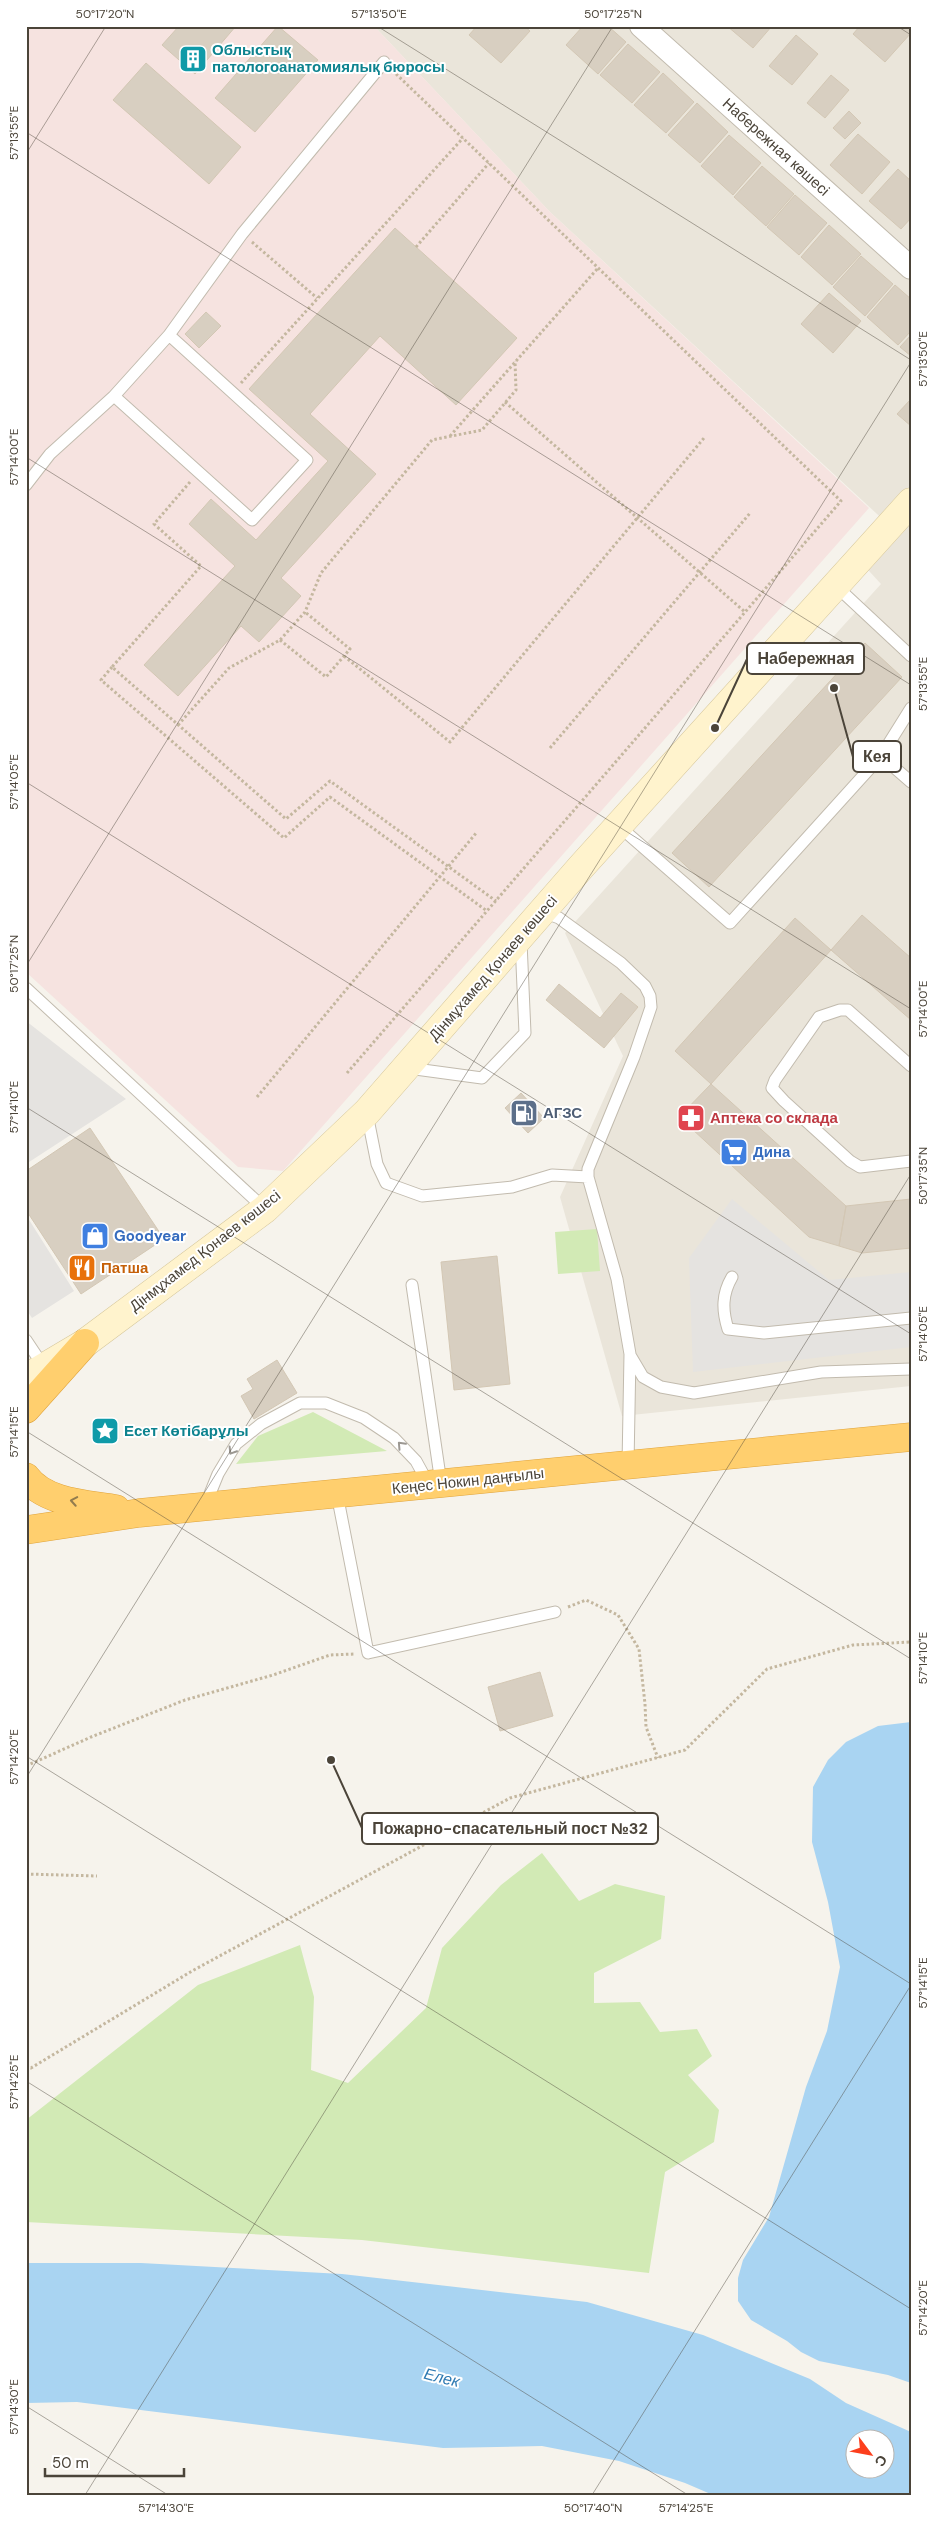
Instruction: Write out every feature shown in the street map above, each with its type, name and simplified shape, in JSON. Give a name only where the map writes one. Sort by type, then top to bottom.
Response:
[{"type":"highway","points":[[26,1409],[84,1343]]},
{"type":"highway","name":"Кеңес Нокин даңғылы","points":[[26,1530],[204,1507],[911,1437]]},
{"type":"highway","points":[[26,1477],[40,1489],[62,1499],[139,1514]]},
{"type":"street","name":"Набережная көшесі","points":[[641,26],[911,268]]},
{"type":"street","name":"Дінмұхамед Қонаев көшесі","points":[[35,1373],[84,1343],[265,1209],[367,1112],[543,912],[911,502]]},
{"type":"lane","points":[[26,485],[50,454],[114,396],[169,335],[242,234],[384,62]]},
{"type":"lane","points":[[114,396],[252,520],[307,460],[169,335]]},
{"type":"lane","points":[[836,586],[911,656]]},
{"type":"lane","points":[[620,827],[730,923],[881,756],[911,708]]},
{"type":"lane","points":[[881,756],[911,782]]},
{"type":"lane","points":[[543,912],[559,918],[621,963],[644,986],[650,996],[651,1007],[634,1058],[588,1169],[588,1178],[617,1279],[630,1354],[628,1465]]},
{"type":"lane","points":[[406,1067],[482,1078],[525,1033],[521,937]]},
{"type":"lane","points":[[26,988],[265,1209]]},
{"type":"lane","points":[[911,1066],[848,1010],[840,1010],[819,1017],[775,1080],[772,1088],[850,1161],[860,1167],[911,1161]]},
{"type":"lane","points":[[367,1112],[377,1164],[386,1183],[422,1196],[512,1187],[552,1175],[588,1178]]},
{"type":"lane","points":[[732,1277],[725,1290],[724,1316],[728,1329],[764,1332],[911,1318]]},
{"type":"lane","points":[[412,1285],[435,1484]]},
{"type":"lane","points":[[26,1340],[35,1373]]},
{"type":"lane","points":[[630,1354],[643,1377],[661,1387],[694,1393],[821,1372],[911,1369]]},
{"type":"lane","points":[[204,1507],[218,1474],[236,1444],[261,1424],[300,1402],[326,1403],[364,1418],[394,1438],[435,1484]]},
{"type":"lane","points":[[337,1494],[368,1653],[556,1612]]},
{"type":"path","points":[[347,1073],[841,500],[384,62]]},
{"type":"path","points":[[232,392],[463,138]]},
{"type":"path","points":[[416,246],[490,163]]},
{"type":"path","points":[[242,234],[317,298]]},
{"type":"path","points":[[449,436],[598,268]]},
{"type":"path","points":[[178,724],[228,668],[280,640],[305,612],[321,573],[432,440],[482,430],[516,390],[516,361]]},
{"type":"path","points":[[505,402],[745,612]]},
{"type":"path","points":[[344,656],[450,742],[704,438]]},
{"type":"path","points":[[199,472],[154,524],[201,566],[101,680],[284,838],[330,797],[487,911]]},
{"type":"path","points":[[550,748],[751,512]]},
{"type":"path","points":[[280,640],[326,677],[350,649],[305,612]]},
{"type":"path","points":[[112,667],[286,819],[330,781],[496,901]]},
{"type":"path","points":[[257,1097],[477,832]]},
{"type":"path","points":[[556,1612],[586,1600],[618,1615],[639,1649],[646,1727],[658,1758]]},
{"type":"path","points":[[26,2066],[31,2068],[192,1971],[510,1798],[685,1750],[767,1669],[853,1645],[911,1642]]},
{"type":"path","points":[[26,1766],[91,1737],[185,1700],[274,1675],[330,1655],[368,1653]]},
{"type":"path","points":[[26,1874],[97,1876]]},
{"type":"shaded area","points":[[26,26],[374,26],[550,212],[869,508],[283,1171],[238,1167],[26,972]]},
{"type":"shaded area","points":[[374,26],[911,26],[911,1386],[622,1416],[560,1197],[623,1056],[565,933],[881,584],[859,560],[890,526],[550,212]]},
{"type":"shaded area","points":[[26,1021],[126,1099],[26,1164]]},
{"type":"shaded area","points":[[732,1199],[829,1280],[911,1272],[911,1347],[693,1372],[689,1258]]},
{"type":"shaded area","points":[[26,1215],[74,1291],[32,1318],[26,1309]]},
{"type":"green space","points":[[597,1229],[600,1271],[558,1274],[555,1232]]},
{"type":"green space","points":[[313,1412],[387,1451],[236,1464],[258,1436]]},
{"type":"green space","points":[[542,1853],[579,1901],[615,1884],[665,1896],[661,1939],[594,1973],[594,2003],[640,2002],[660,2032],[697,2029],[712,2056],[688,2075],[719,2110],[714,2142],[665,2172],[649,2273],[362,2240],[26,2222],[26,2120],[198,1985],[300,1945],[314,1997],[311,2070],[348,2083],[426,2008],[442,1948],[501,1885]]},
{"type":"water","points":[[911,1722],[911,2383],[888,2375],[819,2361],[801,2352],[787,2341],[751,2320],[738,2301],[738,2278],[743,2260],[769,2217],[806,2087],[827,2031],[840,1967],[828,1902],[812,1842],[813,1787],[828,1760],[846,1742],[878,1726]]},
{"type":"water","name":"Елек","points":[[26,2263],[141,2263],[342,2274],[587,2302],[703,2335],[810,2379],[846,2403],[911,2432],[911,2495],[713,2495],[685,2483],[619,2461],[542,2446],[443,2448],[77,2402],[26,2403]]},
{"type":"building","name":"Облыстық патологоанатомиялық бюросы","points":[[179,26],[236,26],[195,74],[162,45]]},
{"type":"building","points":[[278,26],[318,60],[255,132],[215,98]]},
{"type":"building","points":[[477,26],[524,26],[530,31],[501,63],[469,35]]},
{"type":"building","points":[[583,26],[608,26],[626,42],[598,74],[566,45]]},
{"type":"building","points":[[727,26],[772,26],[753,48]]},
{"type":"building","points":[[860,26],[909,26],[911,33],[885,62],[853,34]]},
{"type":"building","points":[[796,35],[818,54],[792,85],[769,66]]},
{"type":"building","points":[[628,44],[660,72],[632,103],[600,75]]},
{"type":"building","points":[[146,63],[241,147],[209,184],[113,100]]},
{"type":"building","points":[[663,73],[694,102],[666,133],[634,105]]},
{"type":"building","points":[[831,75],[849,90],[825,118],[807,103]]},
{"type":"building","points":[[697,103],[728,132],[700,163],[668,135]]},
{"type":"building","points":[[849,111],[861,123],[845,139],[833,128]]},
{"type":"building","points":[[858,134],[890,162],[862,194],[830,165]]},
{"type":"building","points":[[729,135],[761,163],[733,195],[701,166]]},
{"type":"building","points":[[762,166],[794,194],[766,226],[734,197]]},
{"type":"building","points":[[898,169],[911,181],[911,218],[901,229],[869,201]]},
{"type":"building","points":[[795,195],[827,223],[799,255],[767,227]]},
{"type":"building","points":[[829,225],[861,254],[832,285],[801,257]]},
{"type":"building","points":[[395,228],[517,338],[456,405],[380,336],[310,414],[376,474],[281,578],[301,596],[259,642],[241,626],[178,696],[144,665],[235,566],[189,524],[211,499],[256,540],[328,461],[249,389]]},
{"type":"building","points":[[861,256],[893,284],[865,316],[833,287]]},
{"type":"building","points":[[895,285],[911,299],[911,331],[898,345],[867,317]]},
{"type":"building","points":[[829,293],[861,321],[833,353],[801,324]]},
{"type":"building","points":[[206,312],[221,326],[199,348],[185,334]]},
{"type":"building","points":[[911,335],[911,356],[900,347]]},
{"type":"building","points":[[911,399],[911,426],[897,414]]},
{"type":"building","points":[[865,643],[902,677],[709,887],[672,853]]},
{"type":"building","points":[[862,915],[911,958],[911,1020],[831,950]]},
{"type":"building","points":[[795,918],[831,950],[711,1084],[675,1051]]},
{"type":"building","points":[[559,984],[600,1018],[621,993],[638,1007],[604,1048],[546,1000]]},
{"type":"building","points":[[711,1084],[846,1206],[839,1246],[809,1237],[679,1117]]},
{"type":"building","name":"АГЗС","points":[[521,1093],[544,1118],[528,1133],[505,1108]]},
{"type":"building","points":[[90,1128],[164,1239],[81,1294],[26,1210],[26,1171]]},
{"type":"building","points":[[911,1199],[911,1248],[862,1253],[839,1246],[846,1206]]},
{"type":"building","points":[[497,1256],[510,1384],[454,1390],[441,1262]]},
{"type":"building","points":[[277,1360],[297,1393],[254,1419],[241,1396],[253,1389],[247,1379]]},
{"type":"building","points":[[540,1672],[553,1716],[500,1731],[488,1687]]},
{"type":"place","name":"Облыстық патологоанатомиялық бюросы","points":[[193,59]]},
{"type":"place","name":"Кея","points":[[834,688]]},
{"type":"place","name":"Набережная","points":[[715,728]]},
{"type":"place","name":"АГЗС","points":[[524,1113]]},
{"type":"place","name":"Аптека со склада","points":[[691,1118]]},
{"type":"place","name":"Дина","points":[[734,1152]]},
{"type":"place","name":"Goodyear","points":[[95,1236]]},
{"type":"place","name":"Патша","points":[[82,1268]]},
{"type":"place","name":"Есет Көтібарұлы","points":[[105,1431]]},
{"type":"place","name":"Пожарно-спасательный пост №32","points":[[331,1760]]}]
